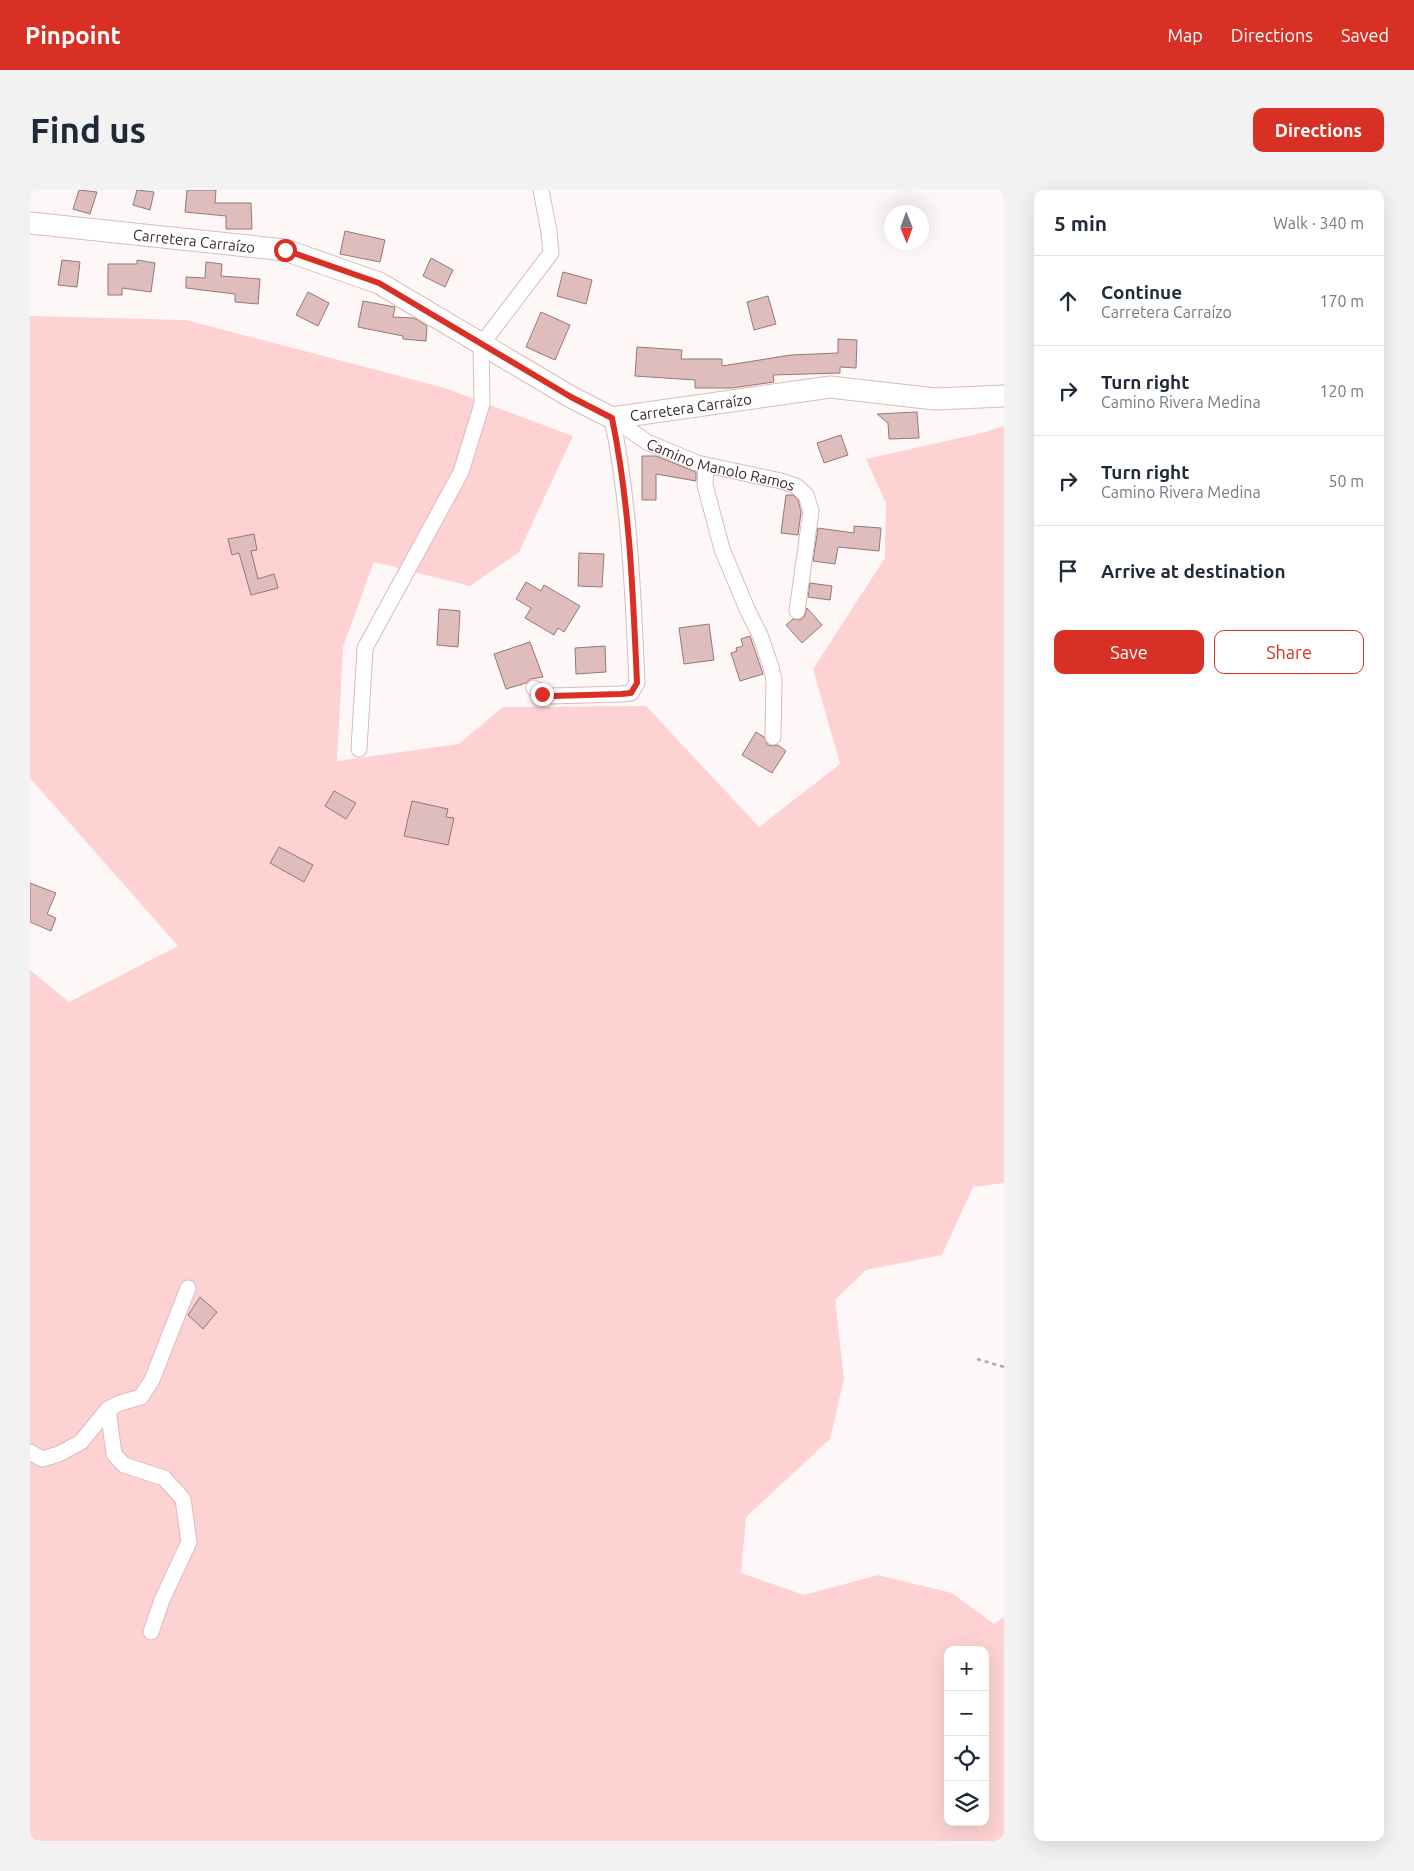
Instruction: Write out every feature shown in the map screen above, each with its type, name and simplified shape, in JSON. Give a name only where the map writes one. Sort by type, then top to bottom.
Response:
[{"type":"street","points":[[359,749],[365,648],[461,472],[482,404],[481,345],[551,253],[541,190]]},
{"type":"street","name":"Carretera Carraízo","points":[[30,222],[285,250],[379,283],[481,345],[571,397],[612,418],[830,387],[935,399],[1004,396]]},
{"type":"street","points":[[534,688],[542,694],[552,696],[621,694],[631,693],[637,683],[634,604],[626,505],[619,452],[612,418]]},
{"type":"street","name":"Camino Manolo Ramos","points":[[612,418],[646,442],[706,466],[781,481],[796,486],[806,495],[811,511],[796,611]]},
{"type":"street","points":[[706,466],[705,486],[722,548],[747,610],[760,635],[771,667],[774,680],[773,737]]},
{"type":"street","points":[[30,1452],[42,1459],[60,1454],[82,1442],[108,1409],[120,1403],[141,1397],[152,1380],[188,1288]]},
{"type":"street","points":[[108,1409],[114,1454],[124,1465],[164,1478],[183,1499],[189,1542],[162,1600],[151,1632]]},
{"type":"path","points":[[977,1359],[1004,1367]]},
{"type":"shaded area","points":[[30,316],[186,320],[445,388],[573,436],[519,552],[470,586],[374,562],[343,647],[337,761],[459,744],[503,707],[646,706],[759,827],[840,764],[813,669],[885,558],[886,503],[866,459],[982,433],[1004,426],[1004,1183],[973,1187],[942,1255],[866,1270],[835,1300],[844,1379],[830,1439],[746,1517],[741,1573],[804,1595],[878,1575],[952,1593],[994,1624],[1004,1617],[1004,1841],[30,1841],[30,970],[69,1002],[178,946],[30,778]]},
{"type":"building","points":[[79,190],[97,192],[90,214],[73,209]]},
{"type":"building","points":[[137,190],[154,192],[150,210],[133,205]]},
{"type":"building","points":[[187,190],[216,190],[215,203],[251,203],[252,229],[226,229],[226,216],[185,212]]},
{"type":"building","points":[[345,231],[385,240],[380,262],[340,254]]},
{"type":"building","points":[[431,258],[453,270],[445,287],[423,276]]},
{"type":"building","points":[[62,260],[80,262],[77,287],[58,285]]},
{"type":"building","points":[[137,260],[155,263],[151,292],[122,288],[122,295],[108,295],[108,264],[137,264]]},
{"type":"building","points":[[206,262],[222,264],[221,276],[260,279],[258,304],[235,302],[235,294],[186,288],[186,277],[205,278]]},
{"type":"building","points":[[563,272],[592,280],[586,304],[557,296]]},
{"type":"building","points":[[308,292],[329,303],[318,326],[296,315]]},
{"type":"building","points":[[768,296],[776,324],[754,330],[747,302]]},
{"type":"building","points":[[363,301],[395,307],[393,317],[414,318],[427,326],[426,341],[403,339],[403,336],[358,327]]},
{"type":"building","points":[[541,312],[570,325],[555,360],[526,347]]},
{"type":"building","points":[[838,339],[857,340],[856,368],[840,367],[840,373],[773,375],[774,382],[732,388],[695,388],[695,380],[635,376],[637,347],[682,350],[681,359],[722,359],[722,366],[791,355],[838,353]]},
{"type":"building","points":[[917,412],[919,438],[889,439],[888,423],[877,414]]},
{"type":"building","points":[[841,435],[848,455],[824,463],[817,443]]},
{"type":"building","points":[[642,456],[656,456],[696,472],[696,481],[656,474],[656,500],[642,500]]},
{"type":"building","points":[[786,495],[793,495],[798,500],[801,512],[798,535],[781,533]]},
{"type":"building","points":[[854,526],[881,528],[879,551],[838,547],[835,564],[813,561],[818,528],[854,533]]},
{"type":"building","points":[[254,534],[257,550],[251,551],[258,579],[274,574],[278,588],[251,595],[239,553],[232,555],[228,539]]},
{"type":"building","points":[[579,553],[604,554],[602,587],[578,586]]},
{"type":"building","points":[[526,582],[541,591],[544,585],[580,606],[564,632],[558,628],[554,635],[525,618],[531,608],[516,599]]},
{"type":"building","points":[[810,583],[832,586],[830,600],[808,597]]},
{"type":"building","points":[[807,608],[822,625],[802,643],[786,625],[793,619],[800,620],[804,617]]},
{"type":"building","points":[[439,609],[460,611],[458,647],[437,645]]},
{"type":"building","points":[[709,624],[714,660],[684,664],[679,628]]},
{"type":"building","points":[[750,636],[763,674],[740,681],[731,653],[737,651],[736,648],[743,646],[741,639]]},
{"type":"building","points":[[530,642],[543,677],[531,679],[526,683],[506,689],[494,654]]},
{"type":"building","points":[[605,646],[606,672],[576,674],[575,648]]},
{"type":"building","points":[[756,732],[764,737],[768,745],[778,745],[786,751],[772,773],[742,755]]},
{"type":"building","points":[[334,791],[356,803],[346,819],[325,806]]},
{"type":"building","points":[[412,801],[448,809],[446,817],[454,818],[448,845],[404,836]]},
{"type":"building","points":[[279,847],[313,865],[304,882],[270,863]]},
{"type":"building","points":[[30,883],[56,893],[47,914],[56,918],[51,931],[30,922]]},
{"type":"building","points":[[200,1297],[217,1312],[203,1329],[188,1315]]},
{"type":"route","points":[[285,250],[379,283],[481,345],[571,397],[612,418],[619,452],[626,505],[637,683],[631,693],[552,696],[542,694]]}]
